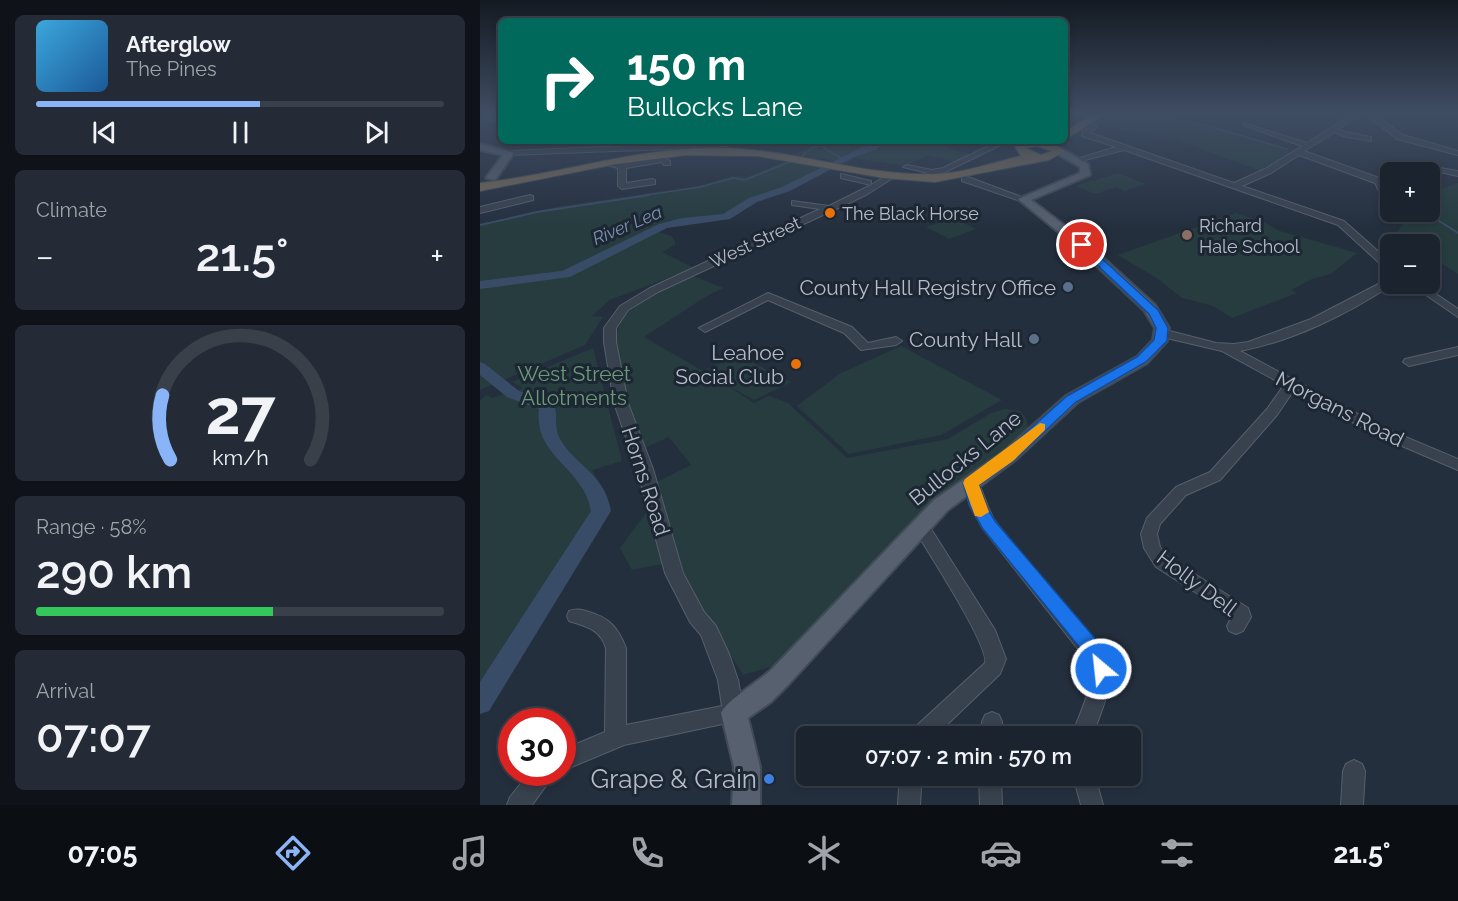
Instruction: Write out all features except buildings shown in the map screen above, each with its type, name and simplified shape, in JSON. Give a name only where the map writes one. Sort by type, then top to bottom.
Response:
[{"type":"highway","points":[[496,180],[633,157],[674,153]]},
{"type":"highway","points":[[496,180],[604,163],[626,163],[692,153]]},
{"type":"highway","points":[[746,153],[894,173],[942,174],[974,169],[1004,153]]},
{"type":"highway","points":[[774,153],[892,176],[925,178],[961,176],[1046,153]]},
{"type":"main road","points":[[496,180],[509,153]]},
{"type":"main road","points":[[1023,199],[1083,177],[1087,170],[1074,159],[1056,153]]},
{"type":"main road","points":[[1023,199],[1076,240],[1138,296],[1158,318],[1162,333]]},
{"type":"main road","name":"Bullocks Lane","points":[[734,713],[762,694],[780,677],[941,505],[1008,457],[1071,399],[1142,360],[1158,345],[1162,333]]},
{"type":"main road","points":[[734,713],[747,767],[746,805]]},
{"type":"street","points":[[509,153],[515,153]]},
{"type":"street","points":[[907,167],[932,172],[945,170],[995,153]]},
{"type":"street","points":[[1074,159],[1102,153]]},
{"type":"street","points":[[1141,153],[1341,223],[1380,258]]},
{"type":"street","points":[[1234,186],[1269,171],[1297,153]]},
{"type":"street","points":[[1300,153],[1379,181]]},
{"type":"street","points":[[651,182],[622,186],[626,163],[662,159],[667,163]]},
{"type":"street","points":[[1443,170],[1456,172]]},
{"type":"street","points":[[844,176],[872,186]]},
{"type":"street","name":"West Street","points":[[682,276],[892,176]]},
{"type":"street","points":[[965,179],[1023,199]]},
{"type":"street","points":[[852,185],[872,186]]},
{"type":"street","points":[[480,210],[531,198]]},
{"type":"street","points":[[795,203],[828,208]]},
{"type":"street","name":"Horns Road","points":[[682,276],[639,297],[624,308],[611,323],[610,342],[621,403],[645,469],[674,573],[697,617],[709,632],[719,654],[728,680],[734,713]]},
{"type":"street","points":[[1162,333],[1224,347],[1251,344],[1308,323],[1362,299],[1380,287]]},
{"type":"street","points":[[1429,294],[1458,314]]},
{"type":"street","points":[[705,328],[768,296],[848,330],[865,347],[896,341]]},
{"type":"street","name":"Morgans Road","points":[[1224,347],[1379,431],[1458,465]]},
{"type":"street","points":[[1409,362],[1458,351]]},
{"type":"street","name":"Holly Dell","points":[[1236,626],[1242,613],[1162,562],[1152,548],[1149,534],[1153,522],[1181,491],[1215,476],[1222,469],[1272,412],[1291,384]]},
{"type":"street","points":[[971,483],[978,506],[989,525],[1098,660],[1102,680],[1100,694],[1087,726]]},
{"type":"street","points":[[920,525],[988,636],[996,659],[993,668],[932,726]]},
{"type":"street","points":[[576,616],[604,625],[612,634],[616,648],[616,740]]},
{"type":"street","points":[[576,756],[616,740],[678,723],[734,713]]},
{"type":"street","points":[[1352,805],[1354,771]]},
{"type":"street","points":[[518,805],[534,786]]},
{"type":"street","points":[[990,786],[991,805]]},
{"type":"street","points":[[1087,786],[1092,805]]},
{"type":"green space","points":[[965,153],[975,155],[956,162],[928,155],[906,166],[855,158],[845,163],[795,154]]},
{"type":"green space","points":[[1211,153],[1289,153],[1260,171]]},
{"type":"green space","points":[[783,162],[825,167],[784,187],[749,199],[724,216],[678,220],[657,226],[655,231],[671,236],[675,241],[675,245],[662,252],[694,268],[610,300],[592,316],[603,317],[585,345],[480,390],[480,224],[561,206],[699,186],[732,176],[746,177]]},
{"type":"green space","points":[[1118,173],[1145,184],[1125,191],[1116,187],[1095,194],[1076,186]]},
{"type":"green space","points":[[1458,183],[1458,274],[1440,262],[1440,234],[1396,234],[1404,222],[1440,222],[1440,189]]},
{"type":"green space","points":[[1236,213],[1264,222],[1280,231],[1357,253],[1331,274],[1312,279],[1291,290],[1297,293],[1232,318],[1213,306],[1182,298],[1158,279],[1118,255]]},
{"type":"green space","points":[[954,218],[976,229],[949,239],[926,227]]},
{"type":"green space","points":[[691,275],[723,288],[705,297],[644,337],[703,371],[738,355],[791,382],[754,400],[723,383],[754,403],[769,396],[788,403],[847,458],[948,439],[991,413],[1005,409],[1020,411],[1026,418],[1028,428],[984,466],[925,508],[773,666],[743,675],[713,628],[683,570],[655,483],[691,465],[669,437],[640,450],[616,349],[622,319],[629,309],[650,294]]},
{"type":"green space","points":[[901,346],[1002,400],[941,435],[849,454],[797,406],[841,373]]},
{"type":"green space","name":"West Street Allotments","points":[[593,348],[622,461],[592,470],[605,494],[582,539],[480,696],[480,401],[486,395],[492,398],[523,388],[512,382]]},
{"type":"green space","points":[[646,513],[662,564],[632,570],[620,548]]},
{"type":"waterway","points":[[802,156],[806,153]]},
{"type":"waterway","points":[[832,153],[842,159]]},
{"type":"waterway","name":"River Lea","points":[[480,285],[565,274],[663,226],[682,221],[726,217],[753,200],[786,189],[858,153]]},
{"type":"waterway","points":[[640,196],[700,187],[733,178],[745,180],[792,161]]},
{"type":"waterway","points":[[480,225],[537,212],[649,195]]},
{"type":"waterway","points":[[1440,222],[1458,233]]},
{"type":"waterway","name":"River Lea","points":[[480,367],[513,394],[547,406],[546,423],[550,437],[593,485],[599,497],[601,511],[480,703]]},
{"type":"slow traffic","points":[[981,512],[971,483],[1008,457],[1040,427]]},
{"type":"place","name":"The Black Horse","points":[[830,213]]},
{"type":"place","name":"Richard Hale School","points":[[1187,235]]},
{"type":"place","name":"County Hall Registry Office","points":[[1068,287]]},
{"type":"place","name":"County Hall","points":[[1034,339]]},
{"type":"place","name":"Leahoe Social Club","points":[[796,364]]},
{"type":"place","name":"Grape & Grain","points":[[769,779]]},
{"type":"route","points":[[1082,245],[1154,313],[1162,328],[1160,341],[1142,360],[1071,399],[1008,457],[971,483],[981,513],[989,525],[1092,649],[1101,669]]}]
